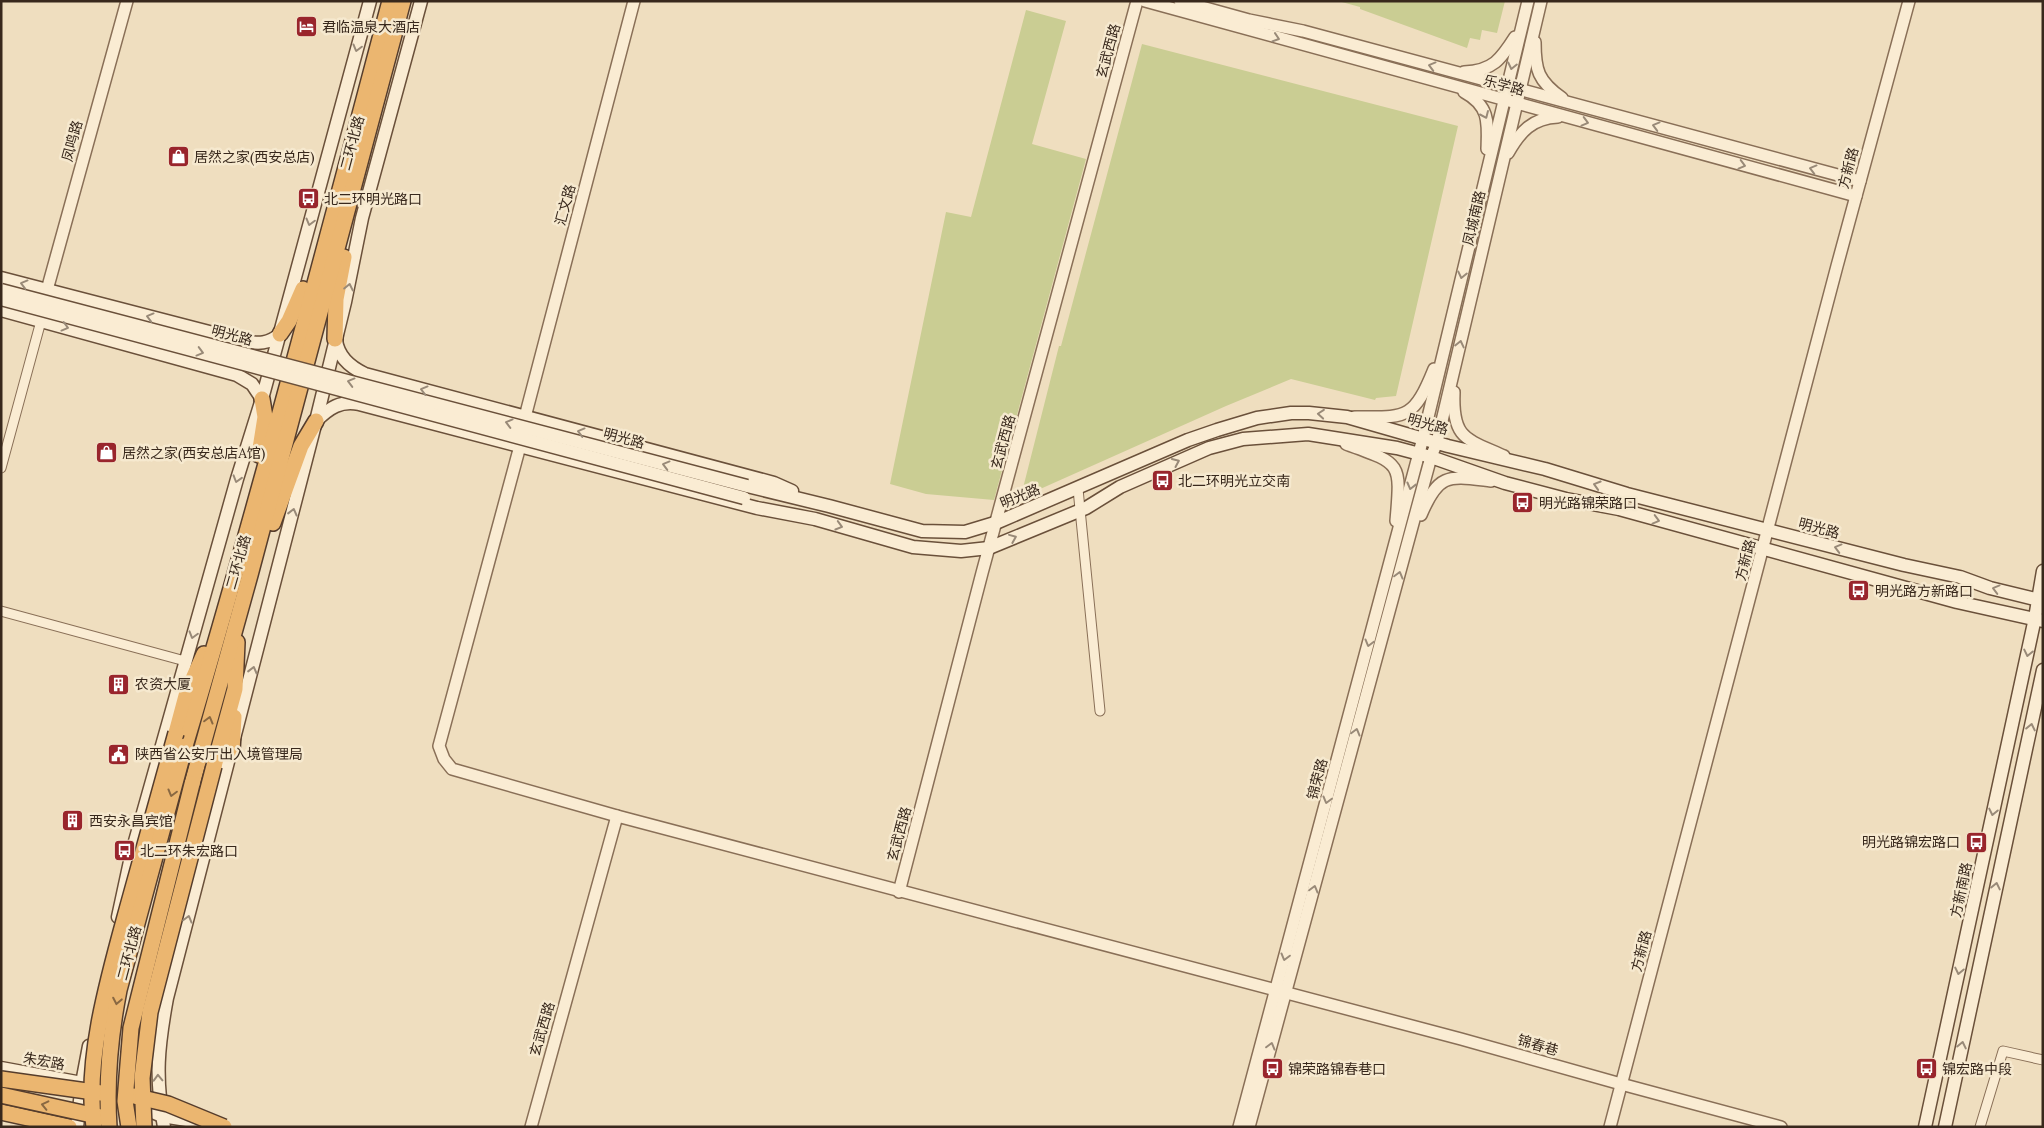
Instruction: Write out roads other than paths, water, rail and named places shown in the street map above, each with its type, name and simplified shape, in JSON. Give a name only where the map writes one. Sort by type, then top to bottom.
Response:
[{"type":"highway","name":"二环北路","points":[[109,1127],[107,1098],[113,1022],[176,734],[220,629],[378,71],[403,1]]},
{"type":"highway","points":[[274,520],[412,1]]},
{"type":"highway","name":"二环北路","points":[[129,1127],[125,1101],[131,1028],[192,784],[250,575],[378,71],[381,2]]},
{"type":"highway","points":[[226,606],[230,565],[381,2]]},
{"type":"highway","points":[[373,31],[381,115]]},
{"type":"highway","points":[[336,338],[336,299],[344,257]]},
{"type":"highway","points":[[280,334],[289,321],[303,289]]},
{"type":"highway","points":[[260,455],[265,417],[262,399]]},
{"type":"highway","points":[[250,575],[274,520],[301,446],[316,421]]},
{"type":"highway","points":[[232,751],[237,619]]},
{"type":"highway","points":[[94,1127],[91,1099],[99,1025],[117,947],[176,734],[193,661],[220,629]]},
{"type":"highway","points":[[1,1095],[144,1127],[142,1078],[150,1012],[235,688]]},
{"type":"highway","points":[[1,1079],[151,1099],[189,1111],[224,1127]]},
{"type":"highway","points":[[1,1112],[69,1127]]},
{"type":"highway","points":[[31,1127],[58,1127]]},
{"type":"main road","points":[[163,1121],[157,1078],[167,998],[346,302],[362,218],[421,1]]},
{"type":"main road","points":[[193,661],[237,479],[381,2]]},
{"type":"main road","points":[[1,278],[244,342],[265,343],[273,340],[280,334]]},
{"type":"main road","name":"明光路","points":[[1,290],[746,492],[815,520]]},
{"type":"main road","name":"明光路","points":[[1,299],[746,492],[829,506],[922,531],[964,532],[998,522],[1188,440],[1250,420],[1291,413],[1309,413],[1348,417],[1495,458],[1515,461],[1627,494],[1904,565],[1960,577],[1990,588],[2040,600]]},
{"type":"main road","points":[[1,310],[237,375],[252,384],[262,399]]},
{"type":"main road","points":[[336,338],[340,355],[355,369],[365,374],[774,483],[829,506]]},
{"type":"main road","name":"明光路","points":[[316,421],[332,407],[348,402],[757,508],[815,520],[914,547],[961,551],[989,548],[1080,510],[1120,487],[1225,442],[1308,434],[1397,448],[1425,455],[1504,483],[1566,499],[1619,509],[1957,602],[2039,619]]},
{"type":"main road","name":"方新南路","points":[[1925,1127],[2039,619],[2043,571]]},
{"type":"main road","points":[[1945,1127],[2043,670]]},
{"type":"main road","points":[[77,1127],[82,1083],[132,852],[176,734]]},
{"type":"main road","name":"朱宏路","points":[[1,1068],[82,1083],[163,1121],[224,1127]]},
{"type":"street","name":"凤鸣路","points":[[47,290],[127,1]]},
{"type":"street","name":"汇文路","points":[[524,417],[634,1]]},
{"type":"street","name":"玄武西路","points":[[899,892],[989,548],[998,522],[1137,1]]},
{"type":"street","name":"乐学路","points":[[1145,1],[1856,196]]},
{"type":"street","name":"乐学路","points":[[1180,1],[1249,20],[1303,31],[1860,181]]},
{"type":"street","name":"凤城南路","points":[[1423,438],[1528,1]]},
{"type":"street","name":"凤城南路","points":[[1437,442],[1541,1]]},
{"type":"street","name":"方新路","points":[[1610,1127],[1856,196],[1910,1]]},
{"type":"street","points":[[1452,72],[1473,72],[1495,64],[1505,54],[1522,24]]},
{"type":"street","points":[[1534,27],[1537,72],[1546,86],[1572,104]]},
{"type":"street","points":[[1449,85],[1468,94],[1486,114],[1488,121],[1487,170]]},
{"type":"street","points":[[1499,173],[1517,138],[1528,125],[1547,118],[1568,118]]},
{"type":"street","points":[[1,468],[41,320]]},
{"type":"street","points":[[1348,417],[1394,416],[1410,411],[1425,391],[1448,332]]},
{"type":"street","points":[[1455,367],[1453,411],[1459,429],[1467,438],[1515,461]]},
{"type":"street","points":[[1331,438],[1385,458],[1396,471],[1399,483],[1394,548]]},
{"type":"street","name":"锦荣路","points":[[1239,1127],[1281,992],[1404,555],[1425,455],[1423,438]]},
{"type":"street","name":"锦荣路","points":[[1249,1127],[1281,992],[1394,548],[1425,455],[1437,442]]},
{"type":"street","points":[[520,446],[440,746],[444,759],[452,769],[617,816],[899,892],[1281,992]]},
{"type":"street","points":[[1404,555],[1428,500],[1440,484],[1458,477],[1504,483]]},
{"type":"street","points":[[1078,489],[1100,711]]},
{"type":"street","points":[[1,612],[193,661]]},
{"type":"street","name":"玄武西路","points":[[531,1127],[617,816]]},
{"type":"street","name":"锦春巷","points":[[1281,992],[1462,1039],[1781,1127]]},
{"type":"street","points":[[1980,1127],[2003,1051],[2043,1060]]},
{"type":"place","name":"君临温泉大酒店","points":[[306,27]]},
{"type":"place","name":"居然之家(西安总店)","points":[[178,157]]},
{"type":"place","name":"北二环明光路口","points":[[308,199]]},
{"type":"place","name":"居然之家(西安总店A馆)","points":[[106,453]]},
{"type":"place","name":"北二环明光立交南","points":[[1162,481]]},
{"type":"place","name":"明光路锦荣路口","points":[[1523,503]]},
{"type":"place","name":"明光路方新路口","points":[[1859,591]]},
{"type":"place","name":"农资大厦","points":[[119,684]]},
{"type":"place","name":"陕西省公安厅出入境管理局","points":[[119,754]]},
{"type":"place","name":"西安永昌宾馆","points":[[73,821]]},
{"type":"place","name":"明光路锦宏路口","points":[[1976,842]]},
{"type":"place","name":"北二环朱宏路口","points":[[124,851]]},
{"type":"place","name":"锦荣路锦春巷口","points":[[1272,1069]]},
{"type":"place","name":"锦宏路中段","points":[[1926,1069]]}]
